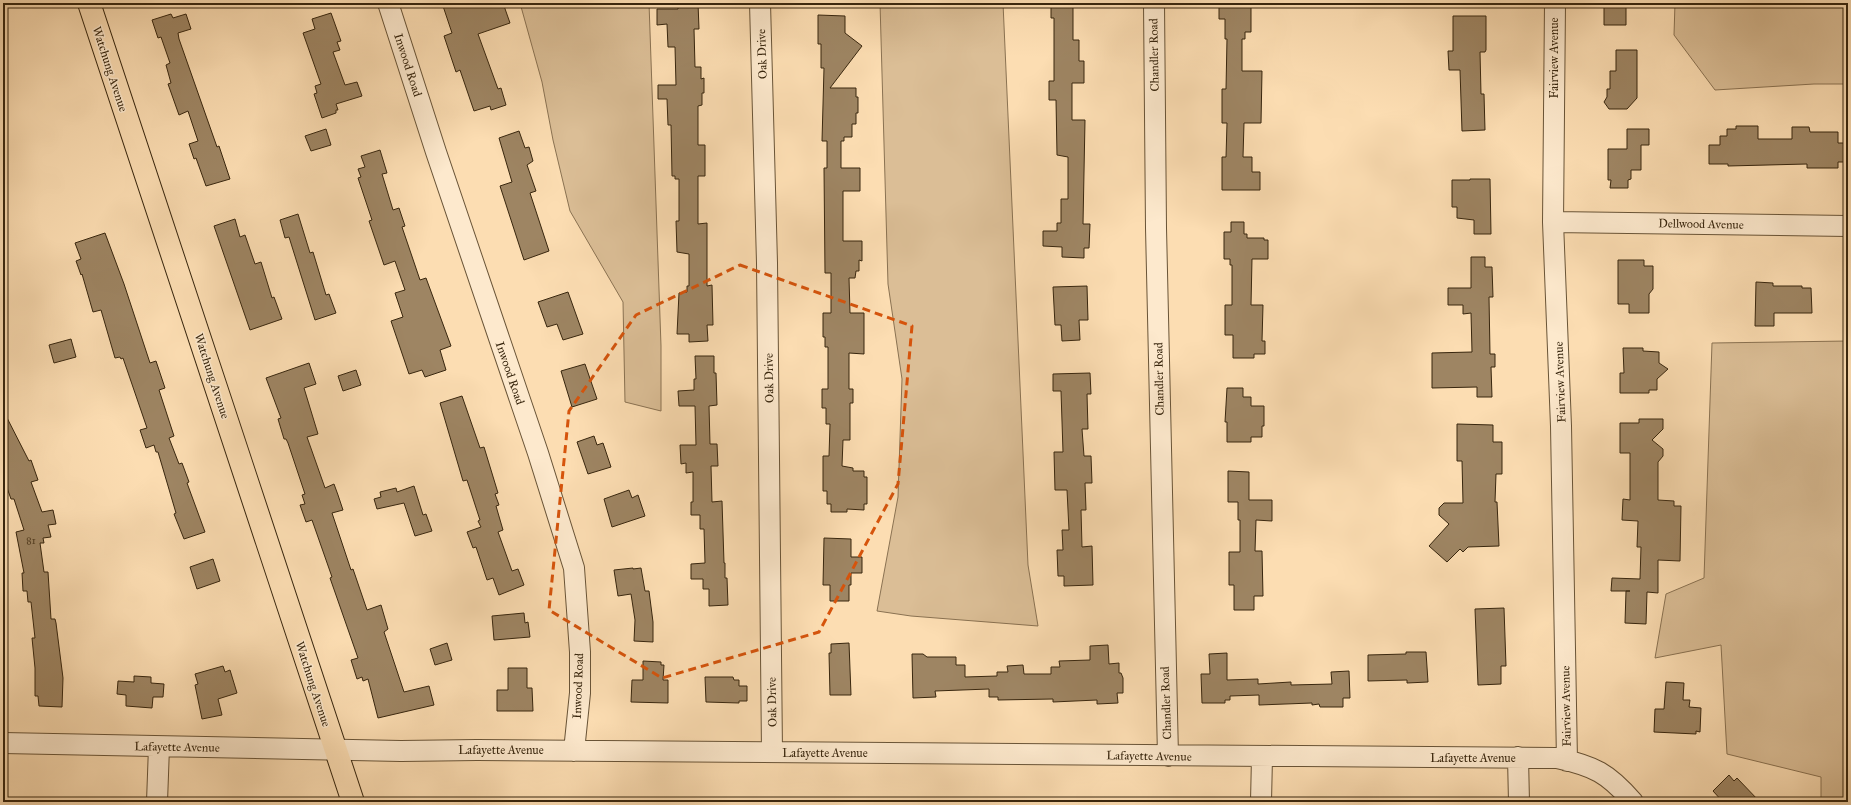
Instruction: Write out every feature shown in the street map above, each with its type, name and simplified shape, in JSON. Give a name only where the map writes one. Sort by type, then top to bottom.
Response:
[{"type":"main road","name":"Watchung Avenue","points":[[89,3],[353,802]]},
{"type":"street","name":"Inwood Road","points":[[388,3],[443,175],[538,453],[574,568],[580,652],[580,693],[574,751]]},
{"type":"street","name":"Oak Drive","points":[[760,3],[767,263],[772,752]]},
{"type":"street","name":"Chandler Road","points":[[1154,3],[1156,228],[1168,756]]},
{"type":"street","name":"Fairview Avenue","points":[[1554,3],[1553,222],[1562,426],[1567,760]]},
{"type":"street","name":"Dellwood Avenue","points":[[1553,222],[1848,226]]},
{"type":"street","name":"Lafayette Avenue","points":[[3,743],[335,750],[1557,758],[1585,764],[1598,771],[1611,780],[1633,802]]},
{"type":"street","points":[[157,802],[159,747]]},
{"type":"street","points":[[1261,802],[1262,757]]},
{"type":"street","points":[[1518,758],[1518,802]]},
{"type":"highlighted area","points":[[740,265],[912,326],[898,484],[819,632],[662,678],[549,610],[569,411],[636,315]]},
{"type":"shaded area","points":[[520,3],[649,3],[661,346],[661,411],[625,402],[623,302],[570,211],[553,140],[542,82]]},
{"type":"shaded area","points":[[880,3],[1003,3],[1028,565],[1038,626],[911,616],[877,611],[898,497],[902,379],[888,284]]},
{"type":"shaded area","points":[[1675,3],[1848,3],[1848,84],[1814,84],[1715,90],[1674,35]]},
{"type":"shaded area","points":[[1848,341],[1848,802],[1821,802],[1821,777],[1727,754],[1721,645],[1655,658],[1666,594],[1704,578],[1712,343]]},
{"type":"building","points":[[442,3],[503,3],[510,23],[478,34],[498,89],[501,88],[506,105],[491,110],[490,106],[474,111],[460,70],[456,72],[444,36],[452,33]]},
{"type":"building","points":[[678,3],[698,3],[699,29],[694,29],[695,67],[701,67],[701,79],[704,78],[704,93],[702,93],[702,105],[698,106],[698,145],[705,145],[705,176],[698,176],[698,224],[707,223],[707,286],[712,285],[713,325],[707,325],[708,341],[689,342],[689,334],[677,334],[679,293],[687,292],[687,286],[689,286],[689,254],[677,252],[676,221],[679,221],[679,179],[675,179],[675,176],[672,176],[671,125],[668,125],[667,99],[658,99],[658,85],[676,85],[675,47],[668,47],[667,24],[657,25],[657,9],[678,9]]},
{"type":"building","points":[[1051,3],[1073,3],[1073,40],[1079,40],[1079,61],[1084,61],[1084,83],[1072,83],[1072,120],[1085,120],[1083,224],[1090,224],[1089,248],[1084,248],[1084,258],[1062,257],[1062,247],[1043,246],[1043,231],[1057,231],[1057,223],[1061,223],[1061,199],[1068,199],[1068,157],[1057,155],[1056,100],[1049,100],[1049,81],[1054,81],[1054,18],[1051,18]]},
{"type":"building","points":[[1219,3],[1251,3],[1251,32],[1245,32],[1245,39],[1242,39],[1242,71],[1262,71],[1261,123],[1244,123],[1243,157],[1252,157],[1252,172],[1260,172],[1260,190],[1222,190],[1222,157],[1226,157],[1227,123],[1222,123],[1222,89],[1226,89],[1227,39],[1225,39],[1225,19],[1219,19]]},
{"type":"building","points":[[1604,3],[1626,3],[1626,25],[1604,25]]},
{"type":"building","points":[[331,13],[341,41],[337,42],[340,50],[333,52],[345,85],[357,82],[362,96],[336,104],[338,110],[336,110],[336,113],[322,118],[314,94],[317,93],[315,86],[321,84],[303,33],[315,29],[312,19]]},
{"type":"building","points":[[171,14],[173,18],[186,14],[191,29],[178,33],[179,39],[217,147],[219,146],[230,179],[206,186],[196,158],[194,159],[189,144],[198,141],[188,111],[179,115],[168,84],[171,83],[166,65],[170,63],[161,37],[158,38],[152,20]]},
{"type":"building","points":[[818,15],[845,16],[845,33],[862,46],[830,88],[856,88],[856,97],[858,97],[858,113],[856,113],[856,124],[852,124],[852,137],[844,137],[844,141],[841,141],[841,168],[860,168],[860,191],[843,191],[843,241],[862,241],[862,261],[859,260],[859,271],[856,271],[855,278],[849,278],[850,313],[864,313],[864,354],[849,353],[849,389],[853,389],[853,403],[850,403],[850,440],[843,440],[842,466],[853,468],[853,471],[864,471],[864,477],[867,477],[867,504],[864,504],[864,510],[847,509],[847,512],[831,512],[831,504],[827,504],[827,491],[823,491],[823,456],[829,456],[830,424],[826,424],[826,408],[822,408],[822,389],[828,389],[828,347],[825,347],[825,337],[823,337],[823,313],[831,313],[831,273],[825,273],[824,168],[827,168],[827,141],[822,141],[824,68],[821,68],[821,44],[818,44]]},
{"type":"building","points":[[1453,16],[1486,16],[1486,50],[1485,52],[1480,52],[1481,94],[1484,94],[1485,130],[1462,131],[1460,70],[1449,70],[1448,51],[1453,51]]},
{"type":"building","points":[[1616,50],[1637,50],[1637,98],[1627,109],[1609,109],[1604,102],[1607,97],[1607,89],[1610,89],[1610,71],[1616,71]]},
{"type":"building","points":[[1736,126],[1758,126],[1758,139],[1792,139],[1792,127],[1809,127],[1810,132],[1838,132],[1838,143],[1848,143],[1848,162],[1838,162],[1838,168],[1807,168],[1807,164],[1728,166],[1728,164],[1709,164],[1709,145],[1720,145],[1720,136],[1727,136],[1727,129],[1736,129]]},
{"type":"building","points":[[326,129],[331,145],[311,151],[305,136]]},
{"type":"building","points":[[1627,129],[1649,129],[1649,145],[1641,145],[1641,170],[1631,170],[1631,179],[1628,180],[1628,188],[1610,188],[1611,180],[1608,180],[1608,149],[1627,149]]},
{"type":"building","points":[[519,131],[525,148],[529,147],[533,161],[527,165],[536,191],[530,193],[549,251],[524,260],[500,186],[512,182],[499,138]]},
{"type":"building","points":[[380,150],[387,173],[382,174],[393,210],[399,208],[405,226],[402,227],[420,280],[426,278],[451,346],[440,350],[446,370],[425,377],[422,370],[409,374],[391,321],[403,317],[395,293],[405,290],[395,261],[384,265],[369,221],[372,220],[358,178],[361,177],[358,169],[365,167],[361,156]]},
{"type":"building","points":[[1490,179],[1491,234],[1474,234],[1474,220],[1457,218],[1457,207],[1452,207],[1452,180]]},
{"type":"building","points":[[298,214],[310,253],[313,252],[326,295],[329,294],[336,313],[315,320],[289,237],[285,238],[280,220]]},
{"type":"building","points":[[235,219],[240,237],[245,235],[255,264],[261,262],[272,298],[274,297],[282,319],[250,330],[214,226]]},
{"type":"building","points":[[1231,222],[1244,222],[1244,234],[1247,234],[1247,238],[1264,238],[1264,240],[1268,240],[1268,259],[1252,259],[1251,305],[1263,305],[1262,341],[1265,341],[1265,354],[1254,354],[1254,358],[1233,358],[1233,335],[1225,335],[1225,305],[1232,305],[1232,265],[1230,265],[1230,259],[1224,259],[1224,232],[1231,232]]},
{"type":"building","points":[[105,233],[124,284],[150,363],[156,361],[165,388],[159,390],[174,436],[169,438],[179,464],[182,463],[189,482],[187,483],[205,532],[184,539],[174,514],[176,513],[158,452],[156,452],[154,445],[146,448],[140,430],[147,428],[123,358],[115,358],[101,310],[93,312],[82,274],[81,275],[76,261],[81,259],[75,243]]},
{"type":"building","points":[[1471,257],[1485,257],[1485,267],[1492,267],[1493,297],[1489,297],[1490,354],[1495,354],[1495,367],[1491,367],[1492,397],[1477,397],[1477,387],[1432,388],[1432,353],[1472,352],[1471,313],[1463,314],[1463,305],[1448,305],[1448,288],[1471,288]]},
{"type":"building","points":[[1618,260],[1644,260],[1644,266],[1653,266],[1653,289],[1649,294],[1649,313],[1629,313],[1629,304],[1618,304]]},
{"type":"building","points":[[1756,282],[1773,283],[1773,286],[1802,286],[1802,288],[1811,288],[1812,313],[1774,313],[1774,326],[1755,326]]},
{"type":"building","points":[[1087,286],[1088,320],[1079,320],[1080,340],[1062,341],[1061,325],[1055,325],[1053,287]]},
{"type":"building","points":[[568,292],[583,334],[563,340],[557,324],[547,327],[538,302]]},
{"type":"building","points":[[71,339],[76,357],[54,363],[49,345]]},
{"type":"building","points":[[1623,348],[1643,348],[1643,351],[1659,352],[1659,363],[1668,369],[1657,379],[1657,390],[1649,390],[1649,393],[1620,393],[1620,373],[1624,373]]},
{"type":"building","points":[[695,356],[714,356],[717,405],[709,406],[710,444],[717,444],[718,466],[711,466],[712,502],[722,501],[724,563],[725,578],[727,578],[728,605],[709,606],[709,589],[703,589],[703,579],[691,579],[691,564],[705,563],[704,529],[700,529],[700,515],[691,515],[691,502],[693,502],[693,472],[686,473],[686,463],[681,464],[680,445],[696,445],[695,406],[679,406],[678,391],[694,390],[694,379],[696,379]]},
{"type":"building","points":[[309,363],[316,384],[304,388],[318,434],[307,437],[325,488],[334,484],[343,510],[332,513],[351,570],[353,569],[367,610],[381,605],[388,629],[384,632],[404,692],[429,686],[434,705],[378,718],[368,679],[363,681],[362,677],[357,679],[351,660],[358,658],[330,578],[332,577],[312,520],[306,522],[300,505],[305,504],[302,495],[305,494],[288,443],[286,439],[284,439],[278,419],[281,418],[266,378]]},
{"type":"building","points":[[585,364],[597,399],[572,407],[561,371]]},
{"type":"building","points":[[356,370],[361,385],[343,391],[338,376]]},
{"type":"building","points":[[1090,373],[1091,394],[1087,394],[1088,429],[1082,429],[1084,456],[1091,456],[1092,483],[1085,483],[1086,510],[1081,510],[1082,547],[1092,546],[1093,585],[1064,586],[1064,576],[1058,576],[1057,550],[1063,550],[1062,530],[1069,530],[1067,490],[1055,490],[1054,452],[1063,452],[1061,391],[1053,391],[1053,374]]},
{"type":"building","points":[[1227,388],[1243,388],[1243,397],[1251,397],[1251,406],[1264,406],[1264,426],[1262,426],[1262,437],[1251,437],[1251,442],[1227,442],[1227,422],[1225,422]]},
{"type":"building","points":[[462,396],[480,448],[484,447],[498,493],[495,494],[499,505],[496,506],[503,530],[498,532],[512,571],[518,569],[524,585],[499,595],[493,578],[487,580],[476,547],[473,548],[467,532],[481,527],[478,521],[480,520],[467,480],[463,481],[440,403]]},
{"type":"building","points":[[3,410],[29,461],[31,460],[38,480],[31,482],[42,512],[53,510],[56,524],[48,525],[51,537],[43,538],[44,543],[40,543],[44,572],[48,572],[51,619],[55,619],[56,623],[63,678],[62,707],[39,706],[38,696],[35,696],[35,668],[32,638],[35,638],[31,602],[28,602],[27,591],[23,591],[22,573],[24,573],[16,532],[24,530],[14,499],[11,499],[6,485],[3,486]]},
{"type":"building","points":[[1639,419],[1663,419],[1663,429],[1652,440],[1663,449],[1663,456],[1658,462],[1658,500],[1674,501],[1674,506],[1681,506],[1680,561],[1658,560],[1658,593],[1647,592],[1646,624],[1625,623],[1626,591],[1611,591],[1612,578],[1640,579],[1641,547],[1637,547],[1638,521],[1622,520],[1623,499],[1630,500],[1630,453],[1620,453],[1620,423],[1639,423]]},
{"type":"building","points":[[1457,424],[1493,425],[1493,442],[1502,442],[1502,474],[1496,474],[1495,502],[1497,502],[1499,546],[1468,547],[1463,552],[1460,549],[1447,562],[1429,546],[1449,524],[1439,515],[1439,508],[1444,503],[1463,503],[1462,461],[1457,461]]},
{"type":"building","points":[[594,436],[597,445],[603,443],[611,467],[588,474],[577,442]]},
{"type":"building","points":[[1228,471],[1249,472],[1249,500],[1272,500],[1272,521],[1256,520],[1255,551],[1262,551],[1263,596],[1254,596],[1254,610],[1234,610],[1234,585],[1229,585],[1229,552],[1240,552],[1240,520],[1238,520],[1238,502],[1228,502]]},
{"type":"building","points":[[414,486],[423,515],[426,514],[432,531],[415,536],[404,503],[377,509],[374,499],[381,497],[380,492],[396,488],[397,492]]},
{"type":"building","points":[[629,490],[632,498],[638,495],[645,516],[612,527],[604,499]]},
{"type":"building","points":[[824,538],[851,539],[851,557],[862,557],[862,573],[851,573],[849,601],[830,601],[830,585],[823,585]]},
{"type":"building","points":[[213,559],[220,581],[197,589],[190,567]]},
{"type":"building","points":[[641,568],[645,591],[649,591],[653,622],[653,642],[634,641],[635,620],[631,594],[618,596],[614,570]]},
{"type":"building","points":[[1504,608],[1506,666],[1501,666],[1501,684],[1478,685],[1475,609]]},
{"type":"building","points":[[524,613],[525,623],[528,622],[530,637],[494,640],[492,616]]},
{"type":"building","points":[[447,643],[452,660],[435,665],[430,649]]},
{"type":"building","points":[[849,643],[851,695],[830,695],[829,653],[831,653],[831,644]]},
{"type":"building","points":[[1108,645],[1109,664],[1119,663],[1119,673],[1121,673],[1123,678],[1123,693],[1117,693],[1118,703],[1097,704],[1097,700],[1053,702],[1053,699],[998,700],[998,697],[989,697],[989,689],[935,691],[936,697],[913,698],[912,654],[923,654],[927,657],[956,657],[956,665],[965,665],[965,677],[997,676],[997,672],[1008,672],[1007,666],[1023,665],[1024,674],[1051,674],[1051,667],[1060,667],[1059,661],[1090,660],[1090,646]]},
{"type":"building","points":[[1406,652],[1426,652],[1428,682],[1407,683],[1407,680],[1368,681],[1368,655],[1406,654]]},
{"type":"building","points":[[1227,653],[1227,680],[1258,679],[1258,684],[1291,682],[1291,685],[1332,684],[1331,672],[1349,671],[1350,698],[1343,698],[1343,707],[1320,707],[1319,704],[1312,705],[1312,703],[1259,705],[1259,695],[1230,696],[1230,700],[1225,700],[1225,703],[1202,703],[1201,674],[1210,674],[1209,654]]},
{"type":"building","points":[[643,661],[661,662],[661,665],[664,665],[663,680],[668,680],[668,703],[631,702],[632,680],[643,680]]},
{"type":"building","points":[[223,666],[225,672],[230,670],[237,693],[218,699],[222,715],[202,719],[195,685],[198,684],[195,674]]},
{"type":"building","points":[[508,668],[527,668],[527,688],[532,688],[533,711],[497,711],[497,690],[508,690]]},
{"type":"building","points":[[134,676],[151,677],[151,683],[164,684],[163,697],[153,697],[152,708],[126,706],[126,695],[117,694],[118,681],[134,682]]},
{"type":"building","points":[[705,677],[733,677],[734,680],[739,680],[739,686],[747,686],[747,701],[739,701],[739,703],[706,702]]},
{"type":"building","points":[[1666,682],[1684,683],[1683,700],[1690,700],[1689,707],[1701,708],[1700,732],[1696,731],[1696,734],[1654,732],[1655,709],[1664,709]]},
{"type":"building","points":[[1729,775],[1734,781],[1737,778],[1760,802],[1723,802],[1713,791]]}]
